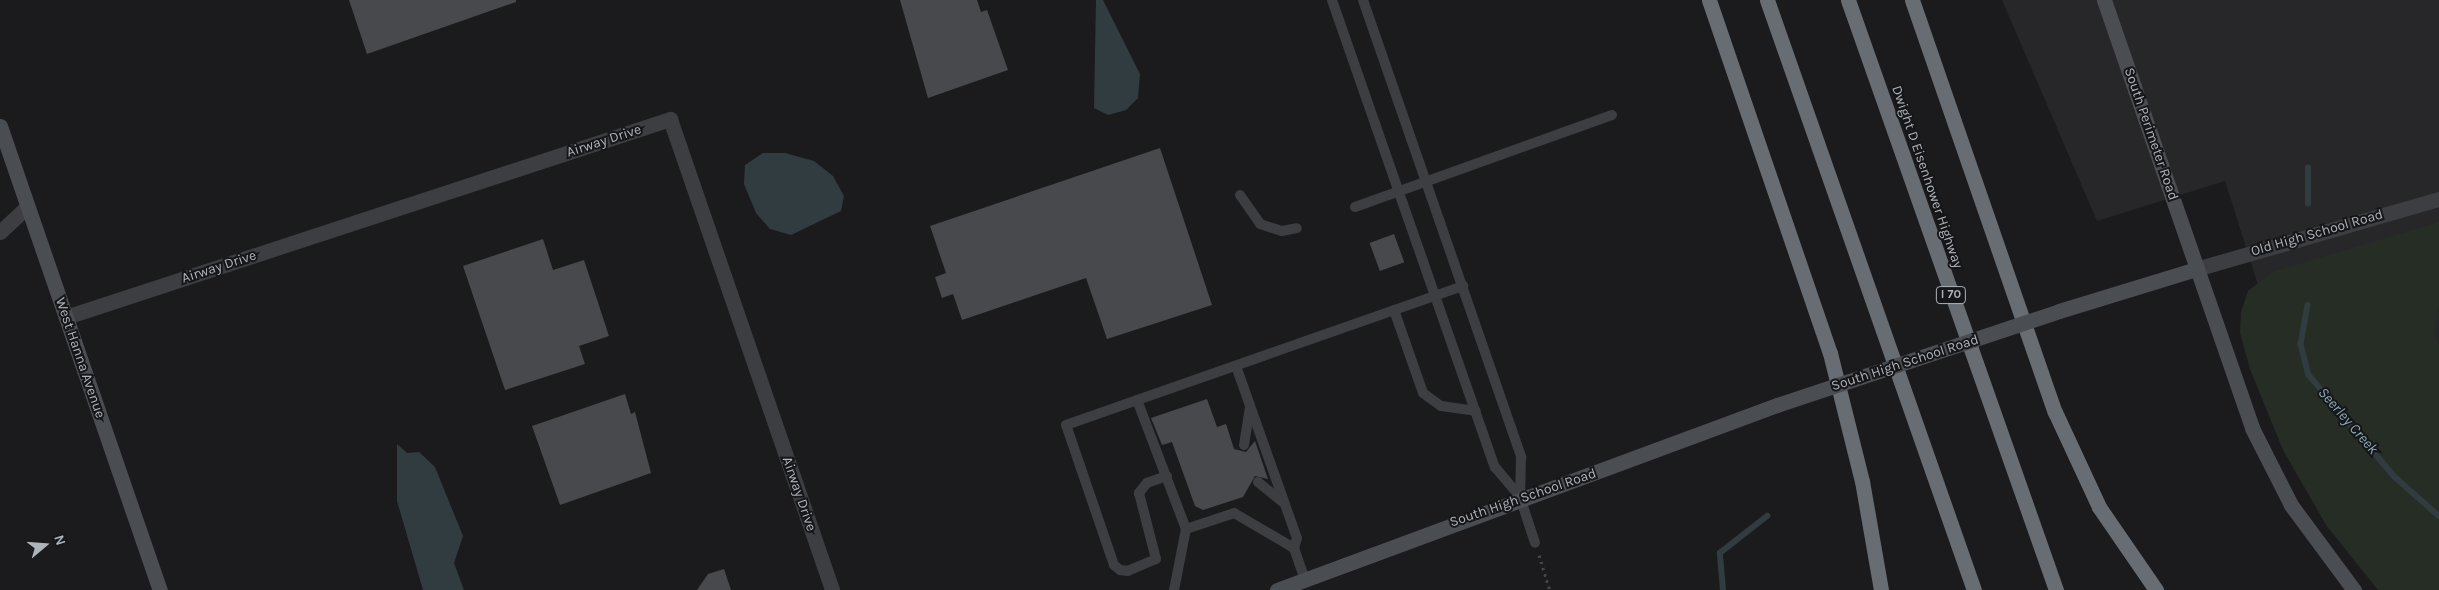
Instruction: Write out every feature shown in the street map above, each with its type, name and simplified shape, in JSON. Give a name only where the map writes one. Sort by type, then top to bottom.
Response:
[{"type":"highway","points":[[1709,0],[1830,353],[1862,481],[1880,590]]},
{"type":"highway","points":[[1767,0],[1974,590]]},
{"type":"highway","name":"Dwight D Eisenhower Highway","points":[[1848,0],[2056,590]]},
{"type":"highway","points":[[1912,0],[2066,439],[2099,507],[2156,590]]},
{"type":"street","name":"South Perimeter Road","points":[[2104,0],[2196,268]]},
{"type":"street","name":"Airway Drive","points":[[66,317],[670,120],[832,590]]},
{"type":"street","name":"West Hanna Avenue","points":[[0,126],[160,590]]},
{"type":"street","name":"Old High School Road","points":[[2196,268],[2439,200]]},
{"type":"street","points":[[0,232],[27,207]]},
{"type":"street","name":"South High School Road","points":[[1277,590],[1520,497],[1777,405],[2059,311],[2196,268]]},
{"type":"street","points":[[2196,268],[2252,428],[2276,476],[2306,528],[2354,590]]},
{"type":"lane","points":[[1332,0],[1495,467],[1520,497]]},
{"type":"lane","points":[[1363,0],[1521,457],[1520,497],[1535,543]]},
{"type":"lane","points":[[1355,206],[1612,115]]},
{"type":"lane","points":[[1240,195],[1260,224],[1282,231],[1297,228]]},
{"type":"lane","points":[[1167,476],[1147,483],[1139,493],[1156,559],[1128,571],[1114,565],[1066,425],[1463,286]]},
{"type":"lane","points":[[1394,310],[1423,393],[1441,406],[1476,411]]},
{"type":"lane","points":[[1236,366],[1297,538],[1294,548],[1305,580]]},
{"type":"lane","points":[[1136,400],[1186,529],[1174,590]]},
{"type":"lane","points":[[1244,445],[1250,406]]},
{"type":"lane","points":[[1258,482],[1284,502]]},
{"type":"lane","points":[[1186,529],[1234,513],[1294,548]]},
{"type":"path","points":[[1535,543],[1550,590]]},
{"type":"shaded area","points":[[1096,0],[1103,0],[1140,74],[1138,98],[1126,110],[1108,115],[1094,108]]},
{"type":"shaded area","points":[[2002,0],[2439,0],[2439,590],[2272,329],[2225,181],[2097,221]]},
{"type":"shaded area","points":[[763,153],[785,153],[814,161],[833,176],[844,196],[841,211],[791,235],[770,229],[756,213],[744,184],[745,165]]},
{"type":"shaded area","points":[[2439,222],[2439,308],[2434,332],[2439,345],[2439,590],[2378,590],[2326,525],[2283,450],[2250,369],[2240,333],[2241,312],[2248,291],[2272,272]]},
{"type":"shaded area","points":[[397,444],[407,453],[419,452],[435,467],[463,536],[454,563],[464,590],[423,590],[397,501]]},
{"type":"building","points":[[349,0],[516,0],[516,2],[367,54]]},
{"type":"building","points":[[900,0],[977,0],[981,12],[987,10],[1008,70],[928,98]]},
{"type":"building","points":[[1160,148],[1212,305],[1107,339],[1086,278],[962,320],[953,294],[942,298],[935,277],[946,273],[930,226]]},
{"type":"building","points":[[1394,234],[1404,262],[1380,271],[1370,243]]},
{"type":"building","points":[[543,239],[553,270],[584,260],[609,336],[579,346],[585,364],[505,390],[463,266]]},
{"type":"building","points":[[625,394],[631,414],[635,412],[651,473],[560,505],[532,426]]},
{"type":"building","points":[[1207,399],[1217,427],[1226,424],[1234,449],[1246,452],[1255,441],[1268,479],[1255,476],[1243,497],[1203,510],[1195,506],[1172,442],[1162,445],[1151,418]]},
{"type":"building","points":[[724,569],[731,590],[697,590],[708,574]]},
{"type":"waterway","name":"Seerley Creek","points":[[2308,168],[2308,204]]},
{"type":"waterway","name":"Seerley Creek","points":[[2308,305],[2301,344],[2309,375],[2394,476],[2439,516]]},
{"type":"waterway","points":[[1723,590],[1720,553],[1767,516]]}]
